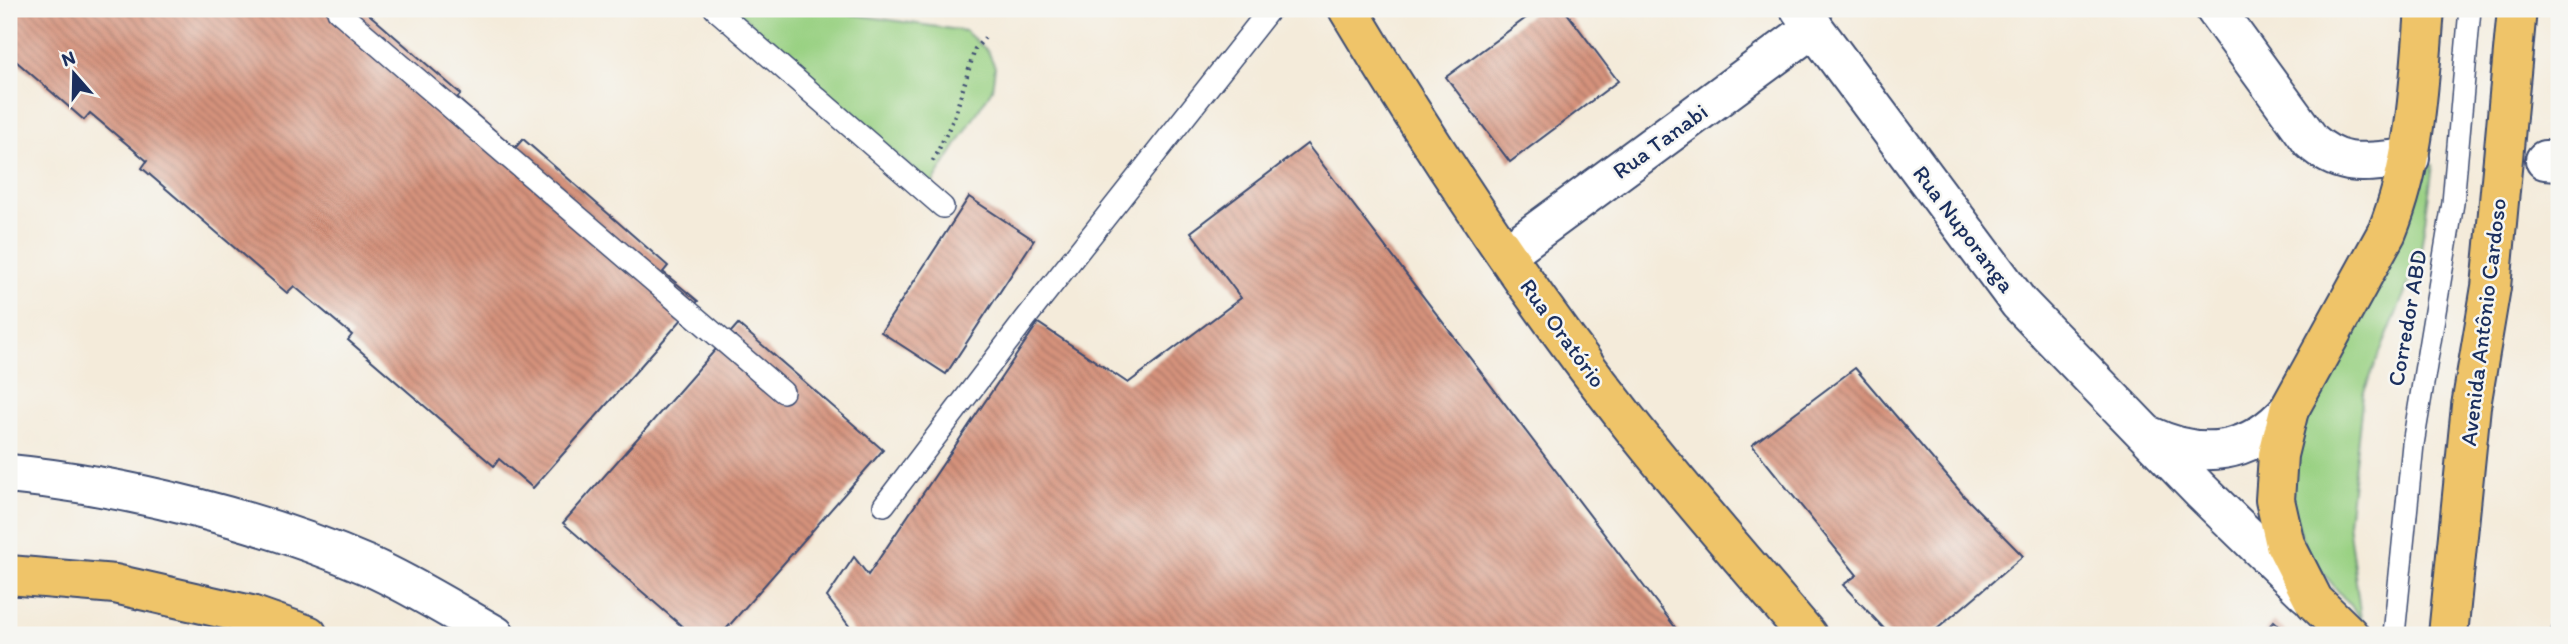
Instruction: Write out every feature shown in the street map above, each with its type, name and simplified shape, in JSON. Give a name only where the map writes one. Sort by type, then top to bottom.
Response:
[{"type":"main road","name":"Rua Oratório","points":[[1348,9],[1506,254],[1627,420],[1807,635]]},
{"type":"main road","points":[[2314,601],[2285,544],[2275,500],[2278,455],[2289,410],[2387,232],[2398,204],[2410,158],[2425,9]]},
{"type":"main road","name":"Avenida Antônio Cardoso","points":[[2453,629],[2471,406],[2491,287],[2517,9]]},
{"type":"main road","points":[[9,575],[115,584],[251,615],[308,635]]},
{"type":"main road","name":"Rua Nuporanga","points":[[2314,601],[2349,635]]},
{"type":"street","points":[[2215,9],[2311,141],[2328,156],[2358,162],[2410,158]]},
{"type":"street","name":"Rua Tanabi","points":[[1506,254],[1807,18]]},
{"type":"street","name":"Rua Nuporanga","points":[[1807,18],[2019,303],[2314,601]]},
{"type":"street","name":"Rua Nuporanga","points":[[2146,434],[2189,450],[2212,451],[2257,439],[2274,427],[2289,410]]},
{"type":"street","points":[[9,474],[122,492],[296,538],[371,567],[495,635]]},
{"type":"lane","points":[[715,9],[943,207]]},
{"type":"lane","points":[[884,505],[1026,318],[1270,9]]},
{"type":"lane","name":"Corredor ABD","points":[[2394,635],[2413,444],[2453,204],[2470,9]]},
{"type":"lane","points":[[338,11],[783,393]]},
{"type":"path","points":[[921,187],[954,118],[975,49],[987,35]]},
{"type":"green space","points":[[735,9],[815,9],[965,31],[988,51],[995,67],[992,89],[931,186]]},
{"type":"green space","points":[[2425,165],[2433,165],[2420,256],[2363,394],[2348,523],[2361,619],[2314,562],[2303,540],[2290,500],[2297,431]]},
{"type":"building","points":[[9,9],[363,9],[461,94],[457,98],[515,148],[523,139],[668,266],[663,272],[698,301],[533,488],[499,459],[494,466],[348,340],[352,335],[294,286],[287,293],[142,168],[147,161],[90,113],[84,120],[9,55]]},
{"type":"building","points":[[1538,9],[1564,9],[1618,81],[1510,162],[1446,77]]},
{"type":"building","points":[[1307,144],[1681,635],[856,635],[827,597],[854,557],[868,575],[1038,323],[1128,383],[1241,298],[1191,232]]},
{"type":"building","points":[[969,197],[1034,240],[946,374],[881,332]]},
{"type":"building","points":[[738,324],[883,450],[721,635],[692,635],[563,523]]},
{"type":"building","points":[[1855,368],[1964,496],[2023,556],[1930,635],[1890,635],[1843,585],[1857,575],[1752,445]]},
{"type":"building","points":[[2557,616],[2559,635],[2549,635]]},
{"type":"building","points":[[2274,621],[2290,635],[2262,635]]}]
